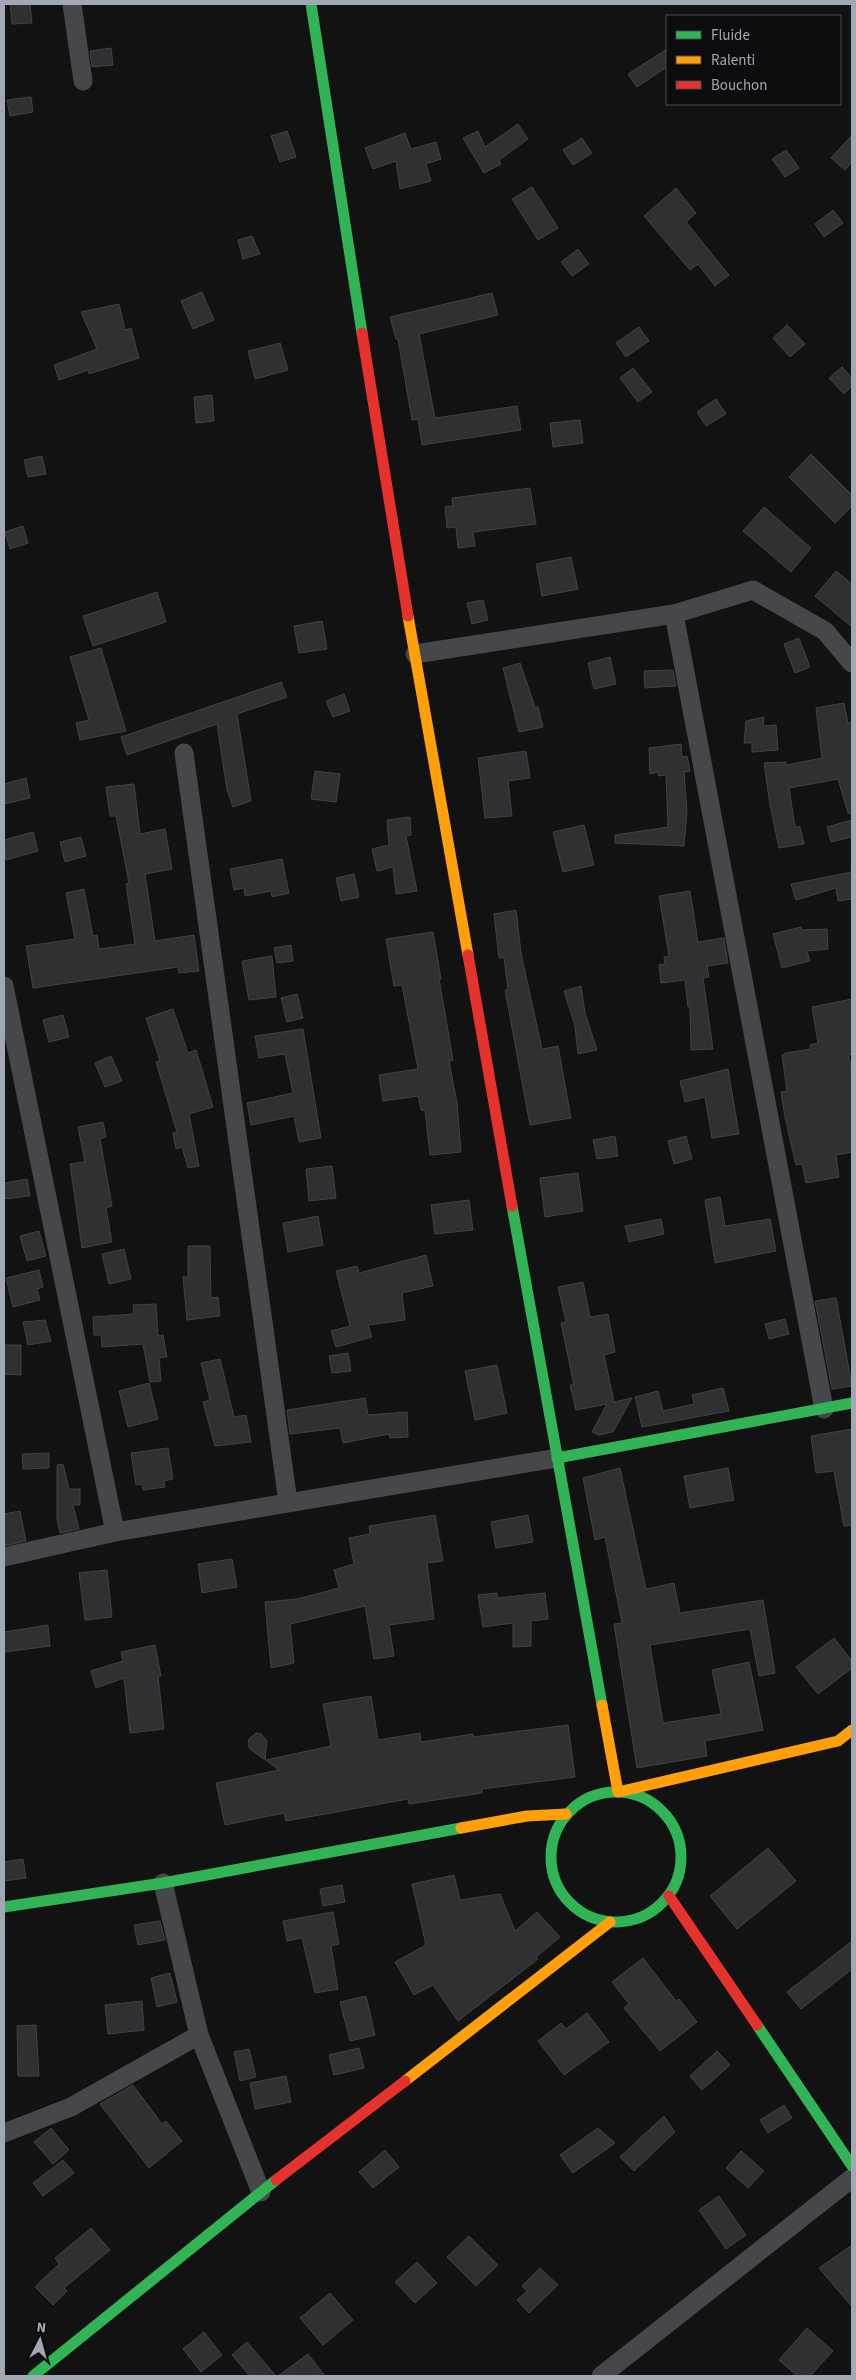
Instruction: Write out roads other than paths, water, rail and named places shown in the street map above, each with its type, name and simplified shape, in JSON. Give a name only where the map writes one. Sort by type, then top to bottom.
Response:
[{"type":"street","points":[[72,4],[83,81]]},
{"type":"street","points":[[311,4],[386,491],[618,1792]]},
{"type":"street","points":[[414,654],[674,614],[753,590],[824,631],[852,664]]},
{"type":"street","points":[[674,614],[824,1409]]},
{"type":"street","points":[[184,753],[288,1502]]},
{"type":"street","points":[[4,986],[12,1067],[115,1532]]},
{"type":"street","points":[[4,1557],[115,1532],[557,1458],[852,1403]]},
{"type":"street","points":[[618,1792],[638,1796],[656,1806],[670,1820],[678,1838],[681,1858],[678,1878],[669,1896],[652,1911],[639,1917],[632,1920],[610,1922],[590,1917],[572,1907],[559,1891],[552,1872],[550,1852],[555,1832],[566,1814],[590,1797],[838,1742],[852,1730]]},
{"type":"street","points":[[4,1908],[163,1883],[527,1816],[566,1814]]},
{"type":"street","points":[[163,1883],[199,2035],[261,2192]]},
{"type":"street","points":[[669,1896],[852,2166]]},
{"type":"street","points":[[33,2376],[261,2192],[610,1922]]},
{"type":"street","points":[[4,2133],[71,2107],[199,2035]]},
{"type":"street","points":[[601,2376],[852,2178]]}]
